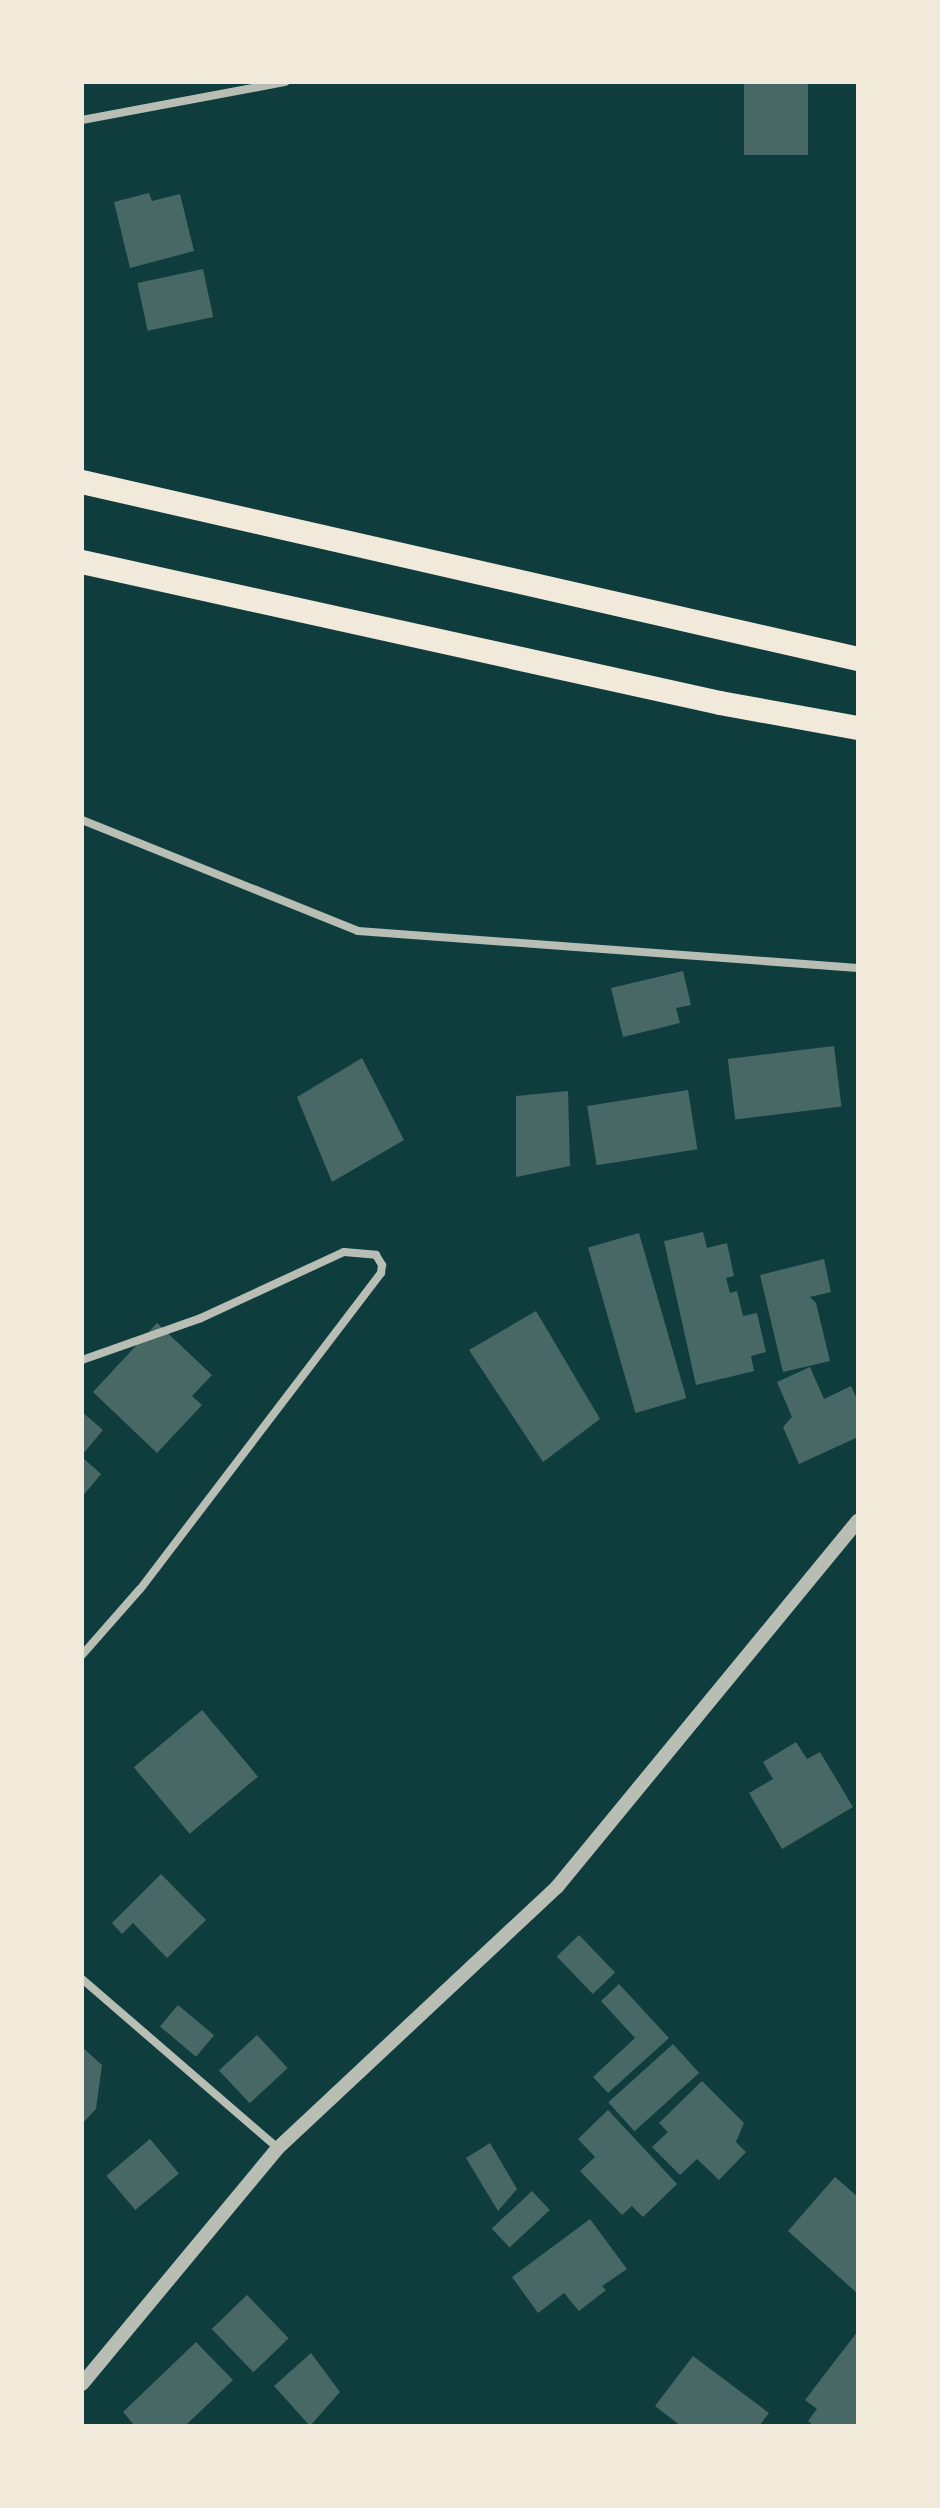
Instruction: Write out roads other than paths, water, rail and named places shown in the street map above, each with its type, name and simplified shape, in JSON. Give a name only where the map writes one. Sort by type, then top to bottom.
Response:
[{"type":"highway","points":[[82,482],[858,659]]},
{"type":"highway","points":[[82,562],[720,703],[858,728]]},
{"type":"street","points":[[82,120],[285,82]]},
{"type":"street","points":[[82,820],[358,931],[858,968]]},
{"type":"street","points":[[82,1360],[201,1318],[344,1252],[376,1255],[382,1265],[381,1273],[140,1589],[82,1655]]},
{"type":"street","points":[[82,2384],[278,2148],[557,1887],[858,1521]]},
{"type":"street","points":[[82,1979],[278,2148]]}]
